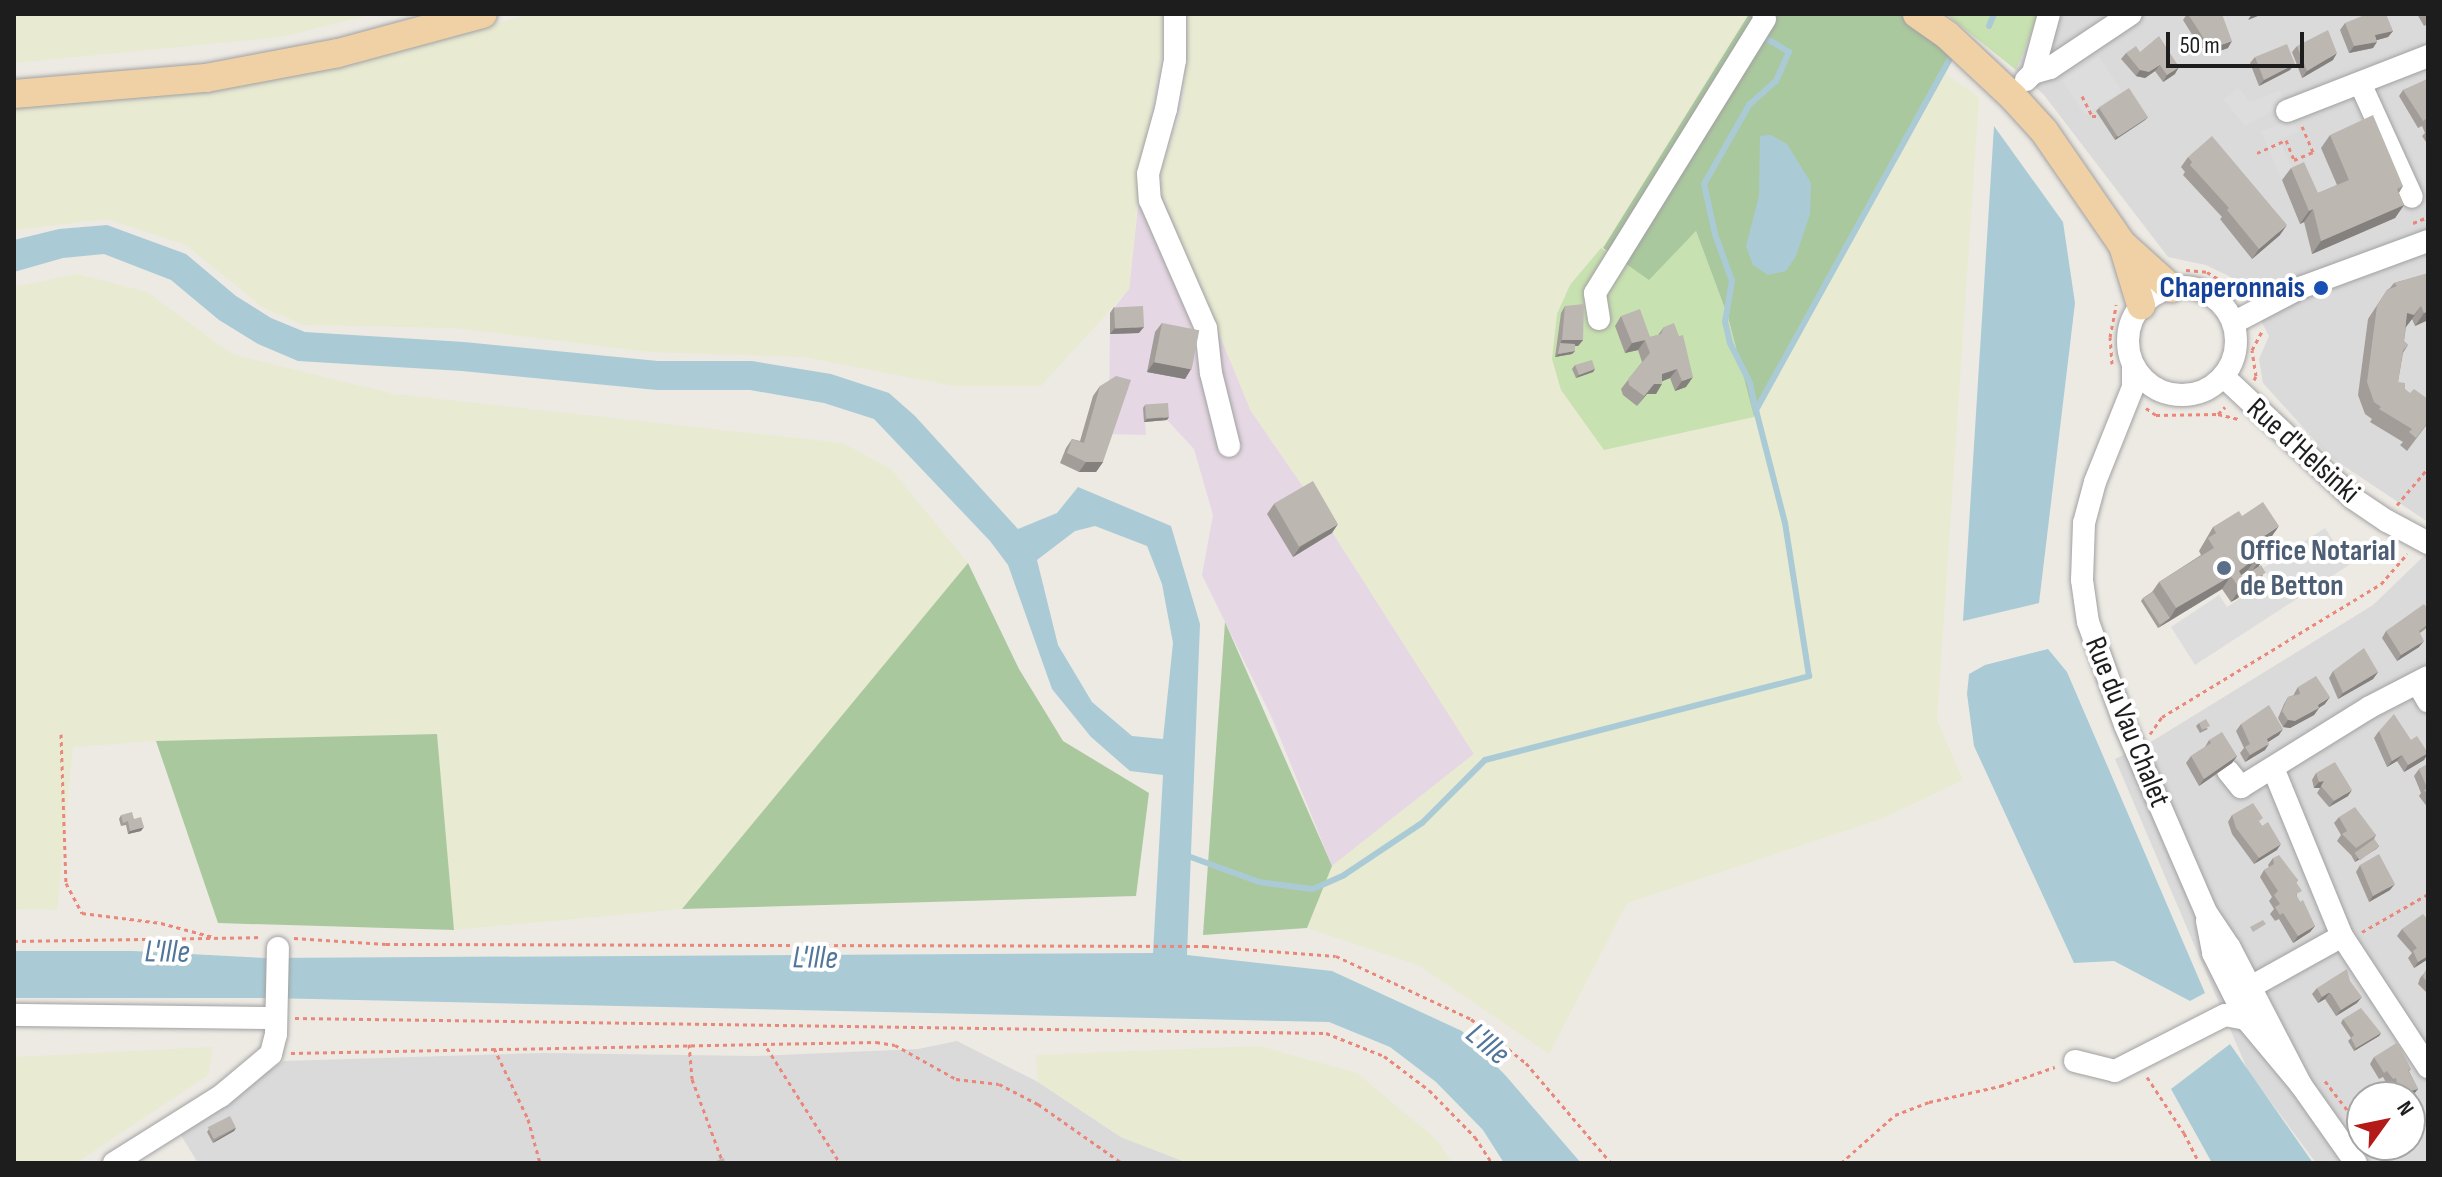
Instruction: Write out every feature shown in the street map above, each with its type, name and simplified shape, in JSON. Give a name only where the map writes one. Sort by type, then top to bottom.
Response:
[{"type":"main road","points":[[14,94],[92,82],[206,78],[338,53],[424,24],[483,14]]},
{"type":"main road","points":[[1917,14],[1947,35],[2044,131],[2122,244],[2138,292]]},
{"type":"main road","points":[[2122,244],[2175,279]]},
{"type":"street","points":[[1175,14],[1175,60],[1166,109],[1148,174],[1150,200],[1206,328],[1211,373],[1229,446]]},
{"type":"street","points":[[2013,97],[2033,73],[2049,14]]},
{"type":"street","points":[[2033,73],[2050,68],[2131,14]]},
{"type":"street","points":[[1599,319],[1595,293],[1764,17]]},
{"type":"street","points":[[2294,117],[2360,83],[2428,56]]},
{"type":"street","points":[[2360,83],[2412,197]]},
{"type":"street","points":[[2233,323],[2300,288],[2428,241]]},
{"type":"street","points":[[2135,400],[2165,394],[2186,396],[2207,390],[2224,377],[2233,360],[2236,341],[2233,323],[2223,306],[2208,294],[2175,279],[2154,294],[2138,292],[2127,334],[2133,366],[2146,383],[2165,394]]},
{"type":"street","name":"Rue du Vau Chalet","points":[[2133,366],[2135,400],[2113,433],[2084,523],[2082,580],[2088,622],[2125,725],[2206,912],[2230,948],[2242,993],[2260,1011],[2301,1085],[2356,1163]]},
{"type":"street","name":"Rue d'Helsinki","points":[[2224,377],[2354,499],[2420,546]]},
{"type":"street","points":[[2228,771],[2241,787],[2370,707],[2425,687]]},
{"type":"street","points":[[2273,768],[2342,936],[2428,1067]]},
{"type":"street","points":[[2242,993],[2342,936]]},
{"type":"street","points":[[114,1163],[221,1096],[271,1054],[278,941]]},
{"type":"street","points":[[2075,1061],[2115,1071],[2225,1015],[2260,1011]]},
{"type":"street","points":[[14,1015],[276,1012]]},
{"type":"path","points":[[2082,96],[2092,116],[2100,116]]},
{"type":"path","points":[[2257,153],[2286,140],[2294,160],[2313,152],[2294,117]]},
{"type":"path","points":[[2138,292],[2119,292],[2110,337],[2114,382],[2156,415],[2218,414],[2256,376],[2252,354],[2256,340],[2274,320],[2264,307],[2258,290],[2232,287],[2207,272],[2175,279]]},
{"type":"path","points":[[2387,521],[2403,496],[2428,468]]},
{"type":"path","points":[[2145,740],[2162,717],[2381,584],[2420,546]]},
{"type":"path","points":[[61,734],[66,883],[82,913],[161,923],[216,938]]},
{"type":"path","points":[[2342,936],[2357,935],[2428,894]]},
{"type":"path","points":[[14,941],[216,938],[386,944],[1145,945],[1205,946],[1336,956],[1471,1019],[1526,1063],[1611,1163]]},
{"type":"path","points":[[276,1012],[1326,1033],[1384,1056],[1429,1090],[1475,1137],[1492,1163]]},
{"type":"path","points":[[271,1054],[689,1043],[766,1046],[876,1042],[895,1045],[956,1079],[999,1084],[1038,1104],[1122,1163]]},
{"type":"path","points":[[689,1043],[692,1079],[723,1163]]},
{"type":"path","points":[[766,1046],[840,1163]]},
{"type":"path","points":[[494,1047],[528,1119],[540,1163]]},
{"type":"path","points":[[1841,1163],[1895,1115],[1929,1102],[2000,1086],[2075,1061]]},
{"type":"path","points":[[2136,1061],[2184,1133],[2199,1163]]},
{"type":"shaded area","points":[[2039,14],[2428,14],[2428,522],[2329,456],[2263,383],[2259,359],[2269,336],[2241,282],[2206,265],[2168,257],[2044,95],[2016,70]]},
{"type":"shaded area","points":[[2099,56],[2122,91],[2085,115],[2062,80]]},
{"type":"shaded area","points":[[2238,88],[2250,102],[2280,90],[2285,104],[2245,126],[2224,100]]},
{"type":"shaded area","points":[[2293,119],[2299,132],[2279,139],[2295,175],[2282,180],[2261,131]]},
{"type":"shaded area","points":[[1157,183],[1251,411],[1306,491],[1474,754],[1332,866],[1272,718],[1202,575],[1213,515],[1194,449],[1167,420],[1145,422],[1146,435],[1109,434],[1110,313],[1129,289],[1138,207]]},
{"type":"shaded area","points":[[2325,528],[2349,565],[2195,665],[2171,627],[2219,595],[2227,607],[2270,579],[2263,568]]},
{"type":"shaded area","points":[[2428,552],[2428,1163],[2316,1163],[2248,1071],[2115,759],[2154,740],[2373,605]]},
{"type":"shaded area","points":[[957,1041],[1038,1082],[1121,1137],[1188,1163],[198,1163],[179,1132],[284,1061],[544,1053],[755,1056],[918,1049]]},
{"type":"green space","points":[[14,14],[373,14],[282,37],[14,63]]},
{"type":"green space","points":[[529,14],[1162,14],[1162,53],[1142,165],[1129,289],[1041,386],[954,386],[803,357],[649,352],[455,328],[304,325],[262,307],[186,245],[107,219],[14,230],[14,107],[207,92],[444,38]]},
{"type":"green space","points":[[1188,14],[1749,14],[1603,248],[1570,285],[1552,359],[1561,390],[1605,450],[1754,417],[1945,74],[1979,97],[1937,720],[1963,780],[1881,819],[1627,903],[1549,1054],[1420,966],[1307,928],[1332,866],[1474,754],[1306,491],[1251,411],[1157,183],[1183,105]]},
{"type":"green space","points":[[1749,14],[1902,14],[1954,57],[1754,417],[1728,317],[1696,231],[1649,280],[1603,248]]},
{"type":"green space","points":[[1946,14],[2039,14],[2016,70]]},
{"type":"green space","points":[[1696,231],[1728,317],[1754,417],[1604,450],[1561,390],[1552,359],[1557,314],[1570,285],[1601,248],[1649,279]]},
{"type":"green space","points":[[78,274],[147,292],[232,354],[394,394],[843,443],[891,469],[968,563],[682,909],[454,930],[437,734],[156,741],[73,747],[57,910],[14,909],[14,287]]},
{"type":"green space","points":[[968,563],[1019,669],[1063,741],[1149,793],[1136,896],[682,909]]},
{"type":"green space","points":[[1225,622],[1332,866],[1307,928],[1203,935]]},
{"type":"green space","points":[[437,734],[454,930],[218,923],[156,741]]},
{"type":"green space","points":[[1259,1046],[1357,1073],[1438,1141],[1452,1163],[1188,1163],[1121,1137],[1038,1082],[1036,1055]]},
{"type":"green space","points":[[213,1047],[208,1075],[76,1163],[14,1163],[14,1057]]},
{"type":"water","points":[[1994,126],[2063,222],[2075,303],[2039,603],[1963,621]]},
{"type":"water","points":[[1771,135],[1787,144],[1811,183],[1810,214],[1796,256],[1786,271],[1768,275],[1753,265],[1746,246],[1759,196],[1760,136]]},
{"type":"water","name":"L'Ille","points":[[107,225],[186,254],[236,296],[271,318],[305,332],[464,342],[658,361],[752,361],[831,374],[889,393],[915,416],[1018,529],[1057,513],[1078,487],[1171,526],[1200,624],[1187,955],[1332,971],[1462,1031],[1506,1076],[1581,1163],[1504,1163],[1483,1130],[1436,1082],[1390,1047],[1329,1022],[268,998],[14,998],[14,951],[133,951],[265,958],[1153,953],[1163,775],[1130,771],[1091,737],[1052,689],[1008,565],[990,541],[874,419],[824,403],[750,390],[657,390],[462,371],[298,361],[258,344],[219,320],[171,280],[104,254],[63,258],[14,272],[14,240],[59,229]],"holes":[[[1095,526],[1147,546],[1162,584],[1173,643],[1163,739],[1132,736],[1092,702],[1058,645],[1037,560],[1075,531]]]},
{"type":"water","points":[[2048,649],[2067,672],[2205,993],[2190,1001],[2114,961],[2074,963],[1974,746],[1967,694],[1969,674],[1985,665]]},
{"type":"water","points":[[2230,1044],[2313,1163],[2212,1163],[2171,1089]]},
{"type":"building","points":[[2188,14],[2222,14],[2232,41],[2218,46],[2213,38],[2206,42]]},
{"type":"building","points":[[2367,14],[2386,14],[2393,31],[2375,35],[2377,42],[2354,46],[2345,23]]},
{"type":"building","points":[[2328,30],[2337,53],[2307,71],[2297,46]]},
{"type":"building","points":[[2159,36],[2179,67],[2167,75],[2160,65],[2149,72],[2140,70],[2126,53],[2136,46],[2140,52]]},
{"type":"building","points":[[2287,44],[2295,64],[2264,80],[2255,57]]},
{"type":"building","points":[[2427,79],[2428,123],[2426,119],[2423,121],[2403,90]]},
{"type":"building","points":[[2129,88],[2148,117],[2118,137],[2099,108]]},
{"type":"building","points":[[2373,115],[2403,186],[2397,189],[2404,205],[2321,241],[2313,209],[2309,211],[2291,168],[2304,162],[2318,193],[2349,180],[2330,135]]},
{"type":"building","points":[[2212,136],[2287,225],[2259,249],[2227,210],[2229,208],[2190,165],[2192,162],[2188,157]]},
{"type":"building","points":[[2428,273],[2428,311],[2424,313],[2421,306],[2414,315],[2407,313],[2404,341],[2408,345],[2403,350],[2398,382],[2405,383],[2405,389],[2410,393],[2414,389],[2428,399],[2428,422],[2416,438],[2409,432],[2412,429],[2379,409],[2381,407],[2374,402],[2367,382],[2377,306],[2387,290],[2397,286],[2394,283]]},
{"type":"building","points":[[1584,304],[1583,340],[1562,340],[1565,306]]},
{"type":"building","points":[[1143,306],[1144,327],[1115,328],[1114,308]]},
{"type":"building","points":[[1640,309],[1650,337],[1661,334],[1664,327],[1674,323],[1679,336],[1683,335],[1693,377],[1682,381],[1677,369],[1662,374],[1662,384],[1654,384],[1644,396],[1629,385],[1628,379],[1650,353],[1645,340],[1632,343],[1621,316]]},
{"type":"building","points":[[1162,323],[1199,330],[1192,370],[1154,362]]},
{"type":"building","points":[[1560,343],[1575,344],[1575,351],[1558,354]]},
{"type":"building","points":[[1592,360],[1595,369],[1579,375],[1575,365]]},
{"type":"building","points":[[1116,376],[1131,380],[1103,462],[1086,462],[1067,453],[1072,439],[1084,443],[1100,386]]},
{"type":"building","points":[[1168,403],[1169,417],[1146,419],[1145,405]]},
{"type":"building","points":[[1313,481],[1338,524],[1299,547],[1274,504]]},
{"type":"building","name":"Office Notarial de Betton","points":[[2263,502],[2279,526],[2258,540],[2265,557],[2259,561],[2257,557],[2239,571],[2247,585],[2240,589],[2231,576],[2176,608],[2159,582],[2214,548],[2208,538],[2216,533],[2213,527],[2239,511],[2242,516]]},
{"type":"building","points":[[2261,565],[2266,573],[2255,580],[2250,572]]},
{"type":"building","points":[[2153,592],[2170,618],[2160,625],[2143,599]]},
{"type":"building","points":[[2424,604],[2428,609],[2428,624],[2419,631],[2424,641],[2401,655],[2386,631]]},
{"type":"building","points":[[2364,648],[2378,672],[2343,693],[2333,671]]},
{"type":"building","points":[[2316,676],[2330,697],[2318,705],[2319,708],[2295,721],[2288,720],[2282,711],[2288,697],[2300,694],[2298,687]]},
{"type":"building","points":[[2269,705],[2283,729],[2267,739],[2269,744],[2250,755],[2245,747],[2250,744],[2241,724]]},
{"type":"building","points":[[2394,714],[2411,740],[2417,736],[2428,753],[2408,765],[2402,755],[2392,761],[2379,731]]},
{"type":"building","points":[[2206,719],[2210,726],[2202,730],[2199,723]]},
{"type":"building","points":[[2222,732],[2237,756],[2204,779],[2191,756]]},
{"type":"building","points":[[2335,762],[2352,790],[2334,801],[2321,786],[2324,781],[2319,782],[2316,773]]},
{"type":"building","points":[[2428,764],[2428,795],[2419,769]]},
{"type":"building","points":[[2253,803],[2263,818],[2259,821],[2262,826],[2268,822],[2281,844],[2259,858],[2236,828],[2232,815]]},
{"type":"building","points":[[2355,807],[2376,835],[2356,848],[2342,834],[2347,831],[2339,817]]},
{"type":"building","points":[[132,812],[134,819],[141,817],[144,827],[130,831],[128,821],[123,823],[121,815]]},
{"type":"building","points":[[2374,839],[2379,846],[2360,860],[2355,853]]},
{"type":"building","points":[[2379,854],[2395,884],[2373,896],[2360,865]]},
{"type":"building","points":[[2279,855],[2298,880],[2296,882],[2302,891],[2296,894],[2300,902],[2303,900],[2315,926],[2298,936],[2283,913],[2280,915],[2275,907],[2280,904],[2274,895],[2278,891],[2264,870],[2274,864],[2273,858]]},
{"type":"building","points":[[2423,914],[2428,920],[2428,956],[2418,962],[2413,951],[2417,948],[2402,929]]},
{"type":"building","points":[[2263,920],[2266,924],[2253,932],[2250,927]]},
{"type":"building","points":[[2347,969],[2350,981],[2362,997],[2341,1010],[2330,992],[2322,997],[2317,988]]},
{"type":"building","points":[[2428,969],[2428,983],[2423,977]]},
{"type":"building","points":[[2361,1008],[2381,1033],[2356,1048],[2351,1038],[2354,1035],[2343,1019]]},
{"type":"building","points":[[2398,1042],[2414,1081],[2393,1079],[2387,1071],[2384,1073],[2374,1057]]},
{"type":"building","points":[[230,1116],[236,1128],[214,1139],[208,1127]]},
{"type":"waterway","points":[[1989,26],[1994,14]]},
{"type":"waterway","points":[[1755,408],[1750,383],[1730,343],[1725,322],[1732,281],[1715,234],[1704,184],[1749,105],[1776,81],[1789,52],[1764,37]]},
{"type":"waterway","points":[[1185,855],[1259,882],[1313,889],[1344,875],[1422,823],[1485,760],[1809,676],[1785,523],[1756,410],[1949,60]]},
{"type":"place","name":"Chaperonnais","points":[[2321,288]]},
{"type":"place","name":"Office Notarial de Betton","points":[[2224,568]]}]
